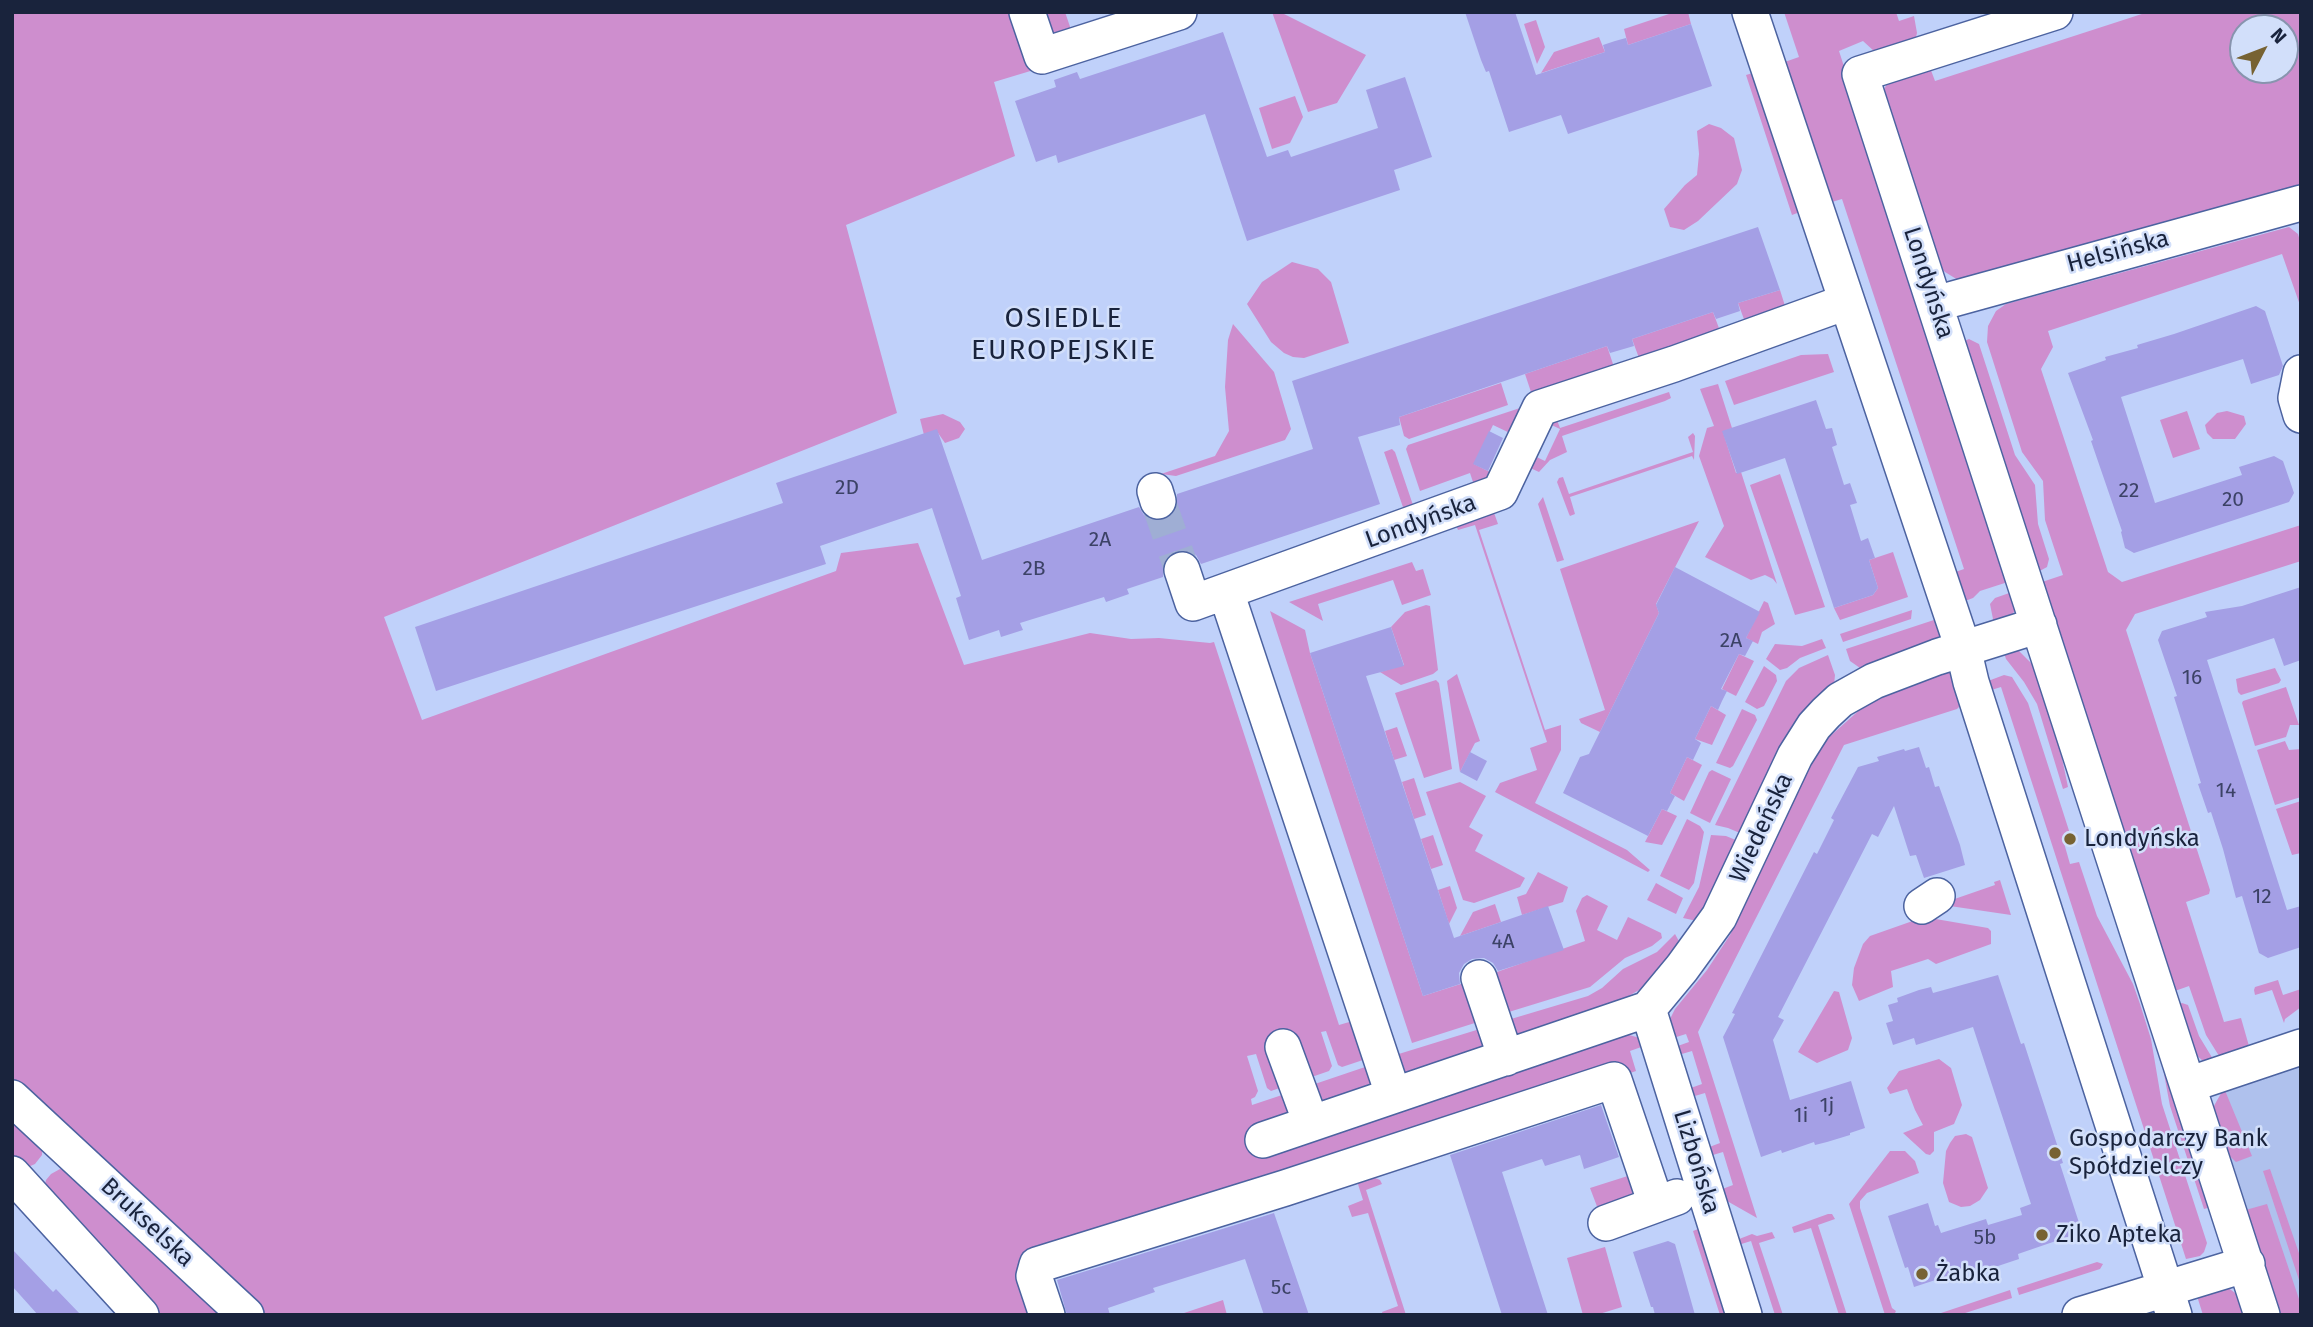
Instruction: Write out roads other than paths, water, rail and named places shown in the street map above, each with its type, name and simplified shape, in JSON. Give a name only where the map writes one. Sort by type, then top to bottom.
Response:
[{"type":"street","points":[[1027,12],[1042,56],[1179,12]]},
{"type":"street","points":[[1750,12],[1963,648],[1970,682],[2171,1301]]},
{"type":"street","name":"Londyńska","points":[[2054,12],[1860,74],[2263,1315]]},
{"type":"street","name":"Helsińska","points":[[1935,304],[2301,203]]},
{"type":"street","name":"Londyńska","points":[[1226,592],[1500,492],[1540,408],[1674,364],[1846,302]]},
{"type":"street","points":[[2301,373],[2296,398],[2301,415]]},
{"type":"street","points":[[1188,587],[1226,592],[1393,1094]]},
{"type":"street","name":"Wiedeńska","points":[[1648,1009],[1678,974],[1719,917],[1796,757],[1814,726],[1840,700],[1886,676],[1963,648],[2039,625]]},
{"type":"street","points":[[1479,978],[1506,1058]]},
{"type":"street","points":[[1263,1140],[1648,1009]]},
{"type":"street","name":"Lizbońska","points":[[1648,1009],[1744,1315]]},
{"type":"street","points":[[1283,1047],[1311,1123]]},
{"type":"street","points":[[2188,1085],[2301,1047]]},
{"type":"street","points":[[1047,1315],[1034,1276],[1037,1265],[1306,1181],[1614,1080],[1656,1204]]},
{"type":"street","name":"Brukselska","points":[[12,1098],[232,1310]]},
{"type":"street","points":[[63,1145],[17,1180],[141,1315]]},
{"type":"street","points":[[1606,1223],[1704,1188]]},
{"type":"street","points":[[2080,1315],[2171,1301],[2247,1264]]},
{"type":"tunnel","points":[[1158,501],[1182,570]]},
{"type":"place","name":"Londyńska","points":[[2070,839]]},
{"type":"place","name":"Gospodarczy Bank Spółdzielczy","points":[[2055,1153]]},
{"type":"place","name":"Ziko Apteka","points":[[2042,1235]]},
{"type":"place","name":"Żabka","points":[[1922,1274]]},
{"type":"district","name":"OSIEDLE EUROPEJSKIE","points":[[1064,335]]}]
